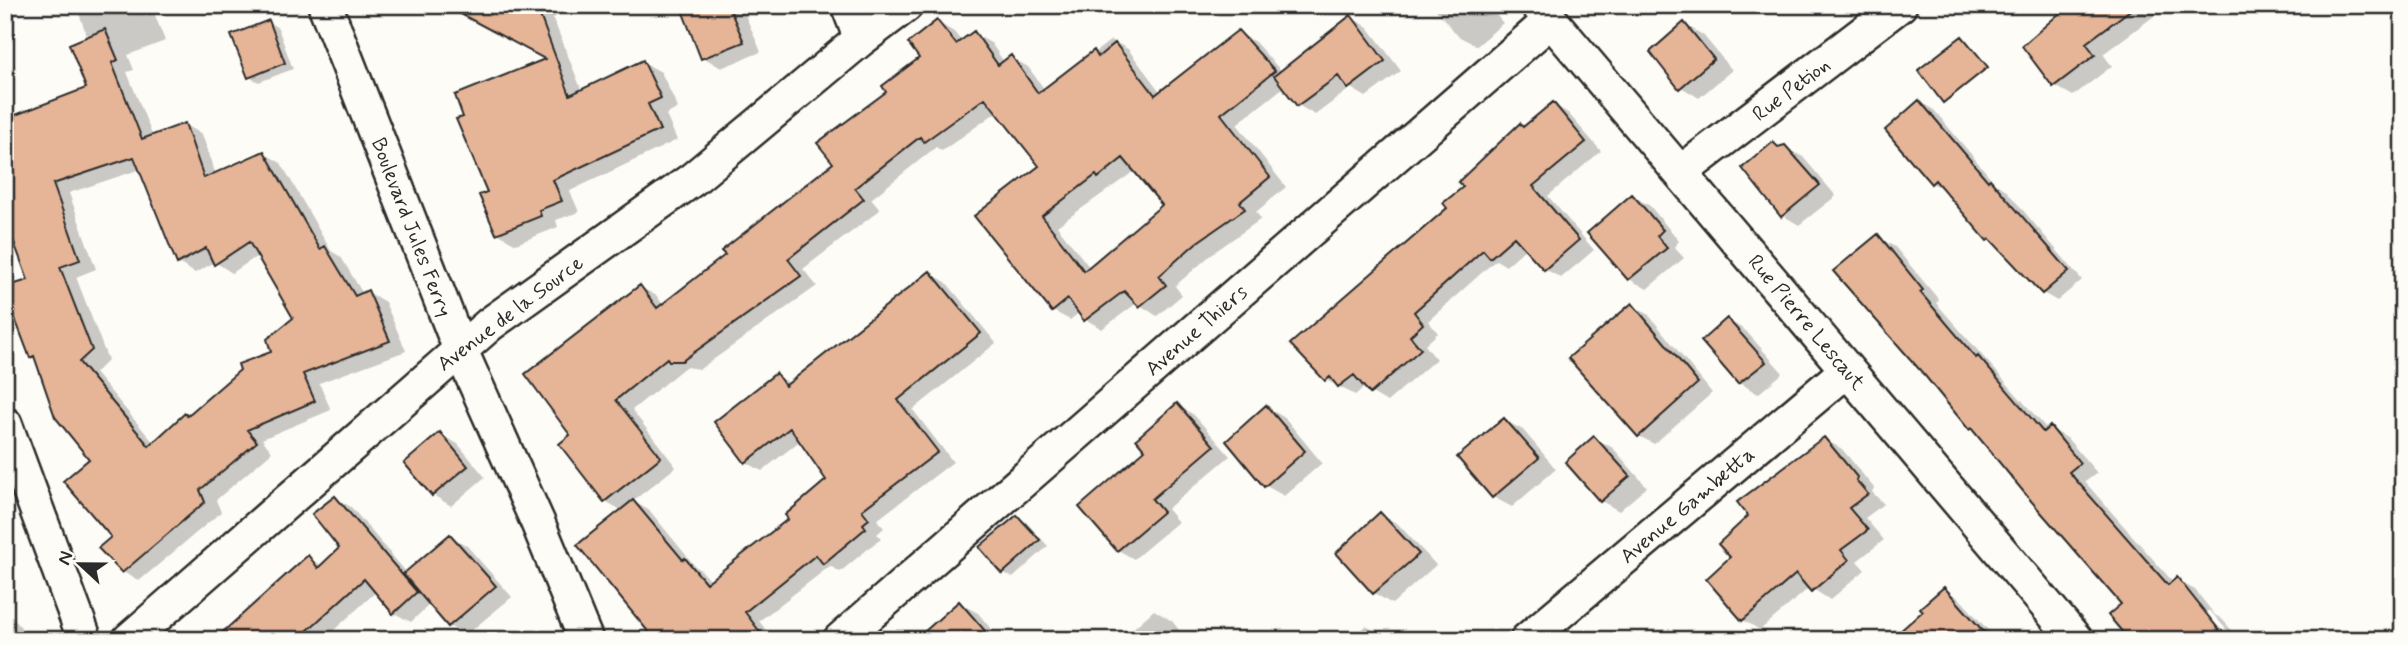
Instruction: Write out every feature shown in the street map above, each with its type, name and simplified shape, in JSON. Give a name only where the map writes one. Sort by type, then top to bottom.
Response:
[{"type":"street","name":"Boulevard Jules Ferry","points":[[325,5],[460,349],[538,523],[586,640]]},
{"type":"street","points":[[848,5],[861,39]]},
{"type":"street","name":"Avenue de la Source","points":[[129,640],[490,324],[693,179],[861,39],[906,5]]},
{"type":"street","name":"Rue Petion","points":[[1681,172],[1900,5]]},
{"type":"street","name":"Rue Pierre Lescaut","points":[[1545,12],[2076,640]]},
{"type":"street","name":"Avenue Thiers","points":[[840,640],[1545,12]]},
{"type":"street","name":"Avenue Gambetta","points":[[1528,639],[1847,370]]},
{"type":"street","points":[[5,424],[85,640]]},
{"type":"building","points":[[444,5],[536,5],[570,95],[643,60],[661,98],[648,104],[660,130],[553,180],[562,201],[539,210],[541,216],[496,234],[479,195],[487,192],[456,119],[463,117],[455,95],[545,59]]},
{"type":"building","points":[[680,5],[728,5],[744,42],[701,59]]},
{"type":"building","points":[[2069,5],[2137,5],[2086,43],[2095,55],[2053,87],[2022,46]]},
{"type":"building","points":[[1351,15],[1385,61],[1348,89],[1338,76],[1297,106],[1274,76]]},
{"type":"building","points":[[269,20],[285,63],[248,78],[231,35]]},
{"type":"building","points":[[937,20],[956,44],[974,31],[998,65],[1011,55],[1038,93],[1094,50],[1098,57],[1115,43],[1155,95],[1238,30],[1275,71],[1221,114],[1270,177],[1240,202],[1245,209],[1196,243],[1159,276],[1166,285],[1139,307],[1124,291],[1084,321],[1068,299],[1052,312],[974,216],[1039,166],[985,98],[924,142],[920,137],[855,188],[864,199],[788,259],[801,276],[682,361],[669,361],[667,358],[616,400],[661,457],[604,502],[559,444],[570,435],[525,374],[640,285],[657,308],[725,255],[721,251],[833,163],[817,143],[886,92],[882,86],[919,58],[908,43]],"holes":[[[1123,158],[1162,205],[1084,271],[1042,216]]]},
{"type":"building","points":[[1684,22],[1714,59],[1679,89],[1650,52]]},
{"type":"building","points":[[105,29],[118,60],[112,63],[142,139],[185,123],[204,178],[264,151],[320,249],[325,246],[355,296],[368,290],[390,341],[303,374],[315,401],[247,430],[257,442],[200,490],[205,502],[122,573],[98,548],[111,537],[63,481],[89,459],[55,417],[34,356],[30,358],[5,292],[5,287],[28,280],[5,218],[5,119],[86,88],[69,44]],"holes":[[[134,157],[177,264],[206,248],[214,265],[249,242],[293,318],[267,339],[271,352],[238,364],[240,370],[187,416],[185,413],[149,446],[79,362],[92,350],[60,267],[80,260],[53,184]]]},
{"type":"building","points":[[1962,36],[1988,67],[1943,103],[1918,70]]},
{"type":"building","points":[[1919,100],[2069,271],[2042,294],[1990,239],[1987,241],[1935,180],[1931,184],[1885,130]]},
{"type":"building","points":[[1553,102],[1586,142],[1533,186],[1579,240],[1544,270],[1514,237],[1490,258],[1483,250],[1414,312],[1423,324],[1410,336],[1421,349],[1370,394],[1354,375],[1338,387],[1330,377],[1325,381],[1290,344],[1447,208],[1443,203],[1463,187],[1458,182],[1520,123],[1523,127]]},
{"type":"building","points":[[1773,142],[1778,147],[1785,145],[1820,185],[1781,217],[1742,168]]},
{"type":"building","points":[[1632,194],[1663,230],[1657,236],[1667,248],[1628,280],[1587,233]]},
{"type":"building","points":[[1878,234],[1923,290],[1920,292],[1976,358],[1978,356],[2043,432],[2050,426],[2080,463],[2069,472],[2168,585],[2177,577],[2227,640],[2129,640],[2108,615],[2121,604],[1833,271]]},
{"type":"building","points":[[930,271],[981,333],[898,400],[938,452],[862,510],[869,519],[863,524],[866,528],[823,564],[816,555],[745,612],[766,640],[655,640],[577,545],[633,500],[706,583],[788,519],[785,515],[826,480],[790,428],[745,463],[714,422],[776,373],[785,386]]},
{"type":"building","points":[[1632,303],[1698,383],[1638,437],[1568,358]]},
{"type":"building","points":[[1727,318],[1766,362],[1738,384],[1701,341]]},
{"type":"building","points":[[1177,403],[1214,446],[1152,499],[1163,512],[1117,551],[1079,507],[1145,450],[1136,439]]},
{"type":"building","points":[[1266,405],[1305,451],[1264,487],[1226,441]]},
{"type":"building","points":[[1504,418],[1539,458],[1492,498],[1457,457]]},
{"type":"building","points":[[440,432],[468,466],[432,496],[404,463]]},
{"type":"building","points":[[1594,436],[1630,476],[1600,502],[1565,462]]},
{"type":"building","points":[[1824,437],[1868,494],[1849,508],[1868,530],[1841,550],[1849,560],[1811,592],[1796,574],[1742,621],[1706,579],[1730,557],[1718,544],[1748,516],[1737,502]]},
{"type":"building","points":[[335,496],[417,592],[393,614],[364,579],[297,640],[214,640],[308,555],[318,568],[339,548],[312,514]]},
{"type":"building","points":[[1380,512],[1419,554],[1373,594],[1336,553]]},
{"type":"building","points":[[1017,515],[1040,540],[1002,574],[979,547]]},
{"type":"building","points":[[450,534],[496,586],[448,627],[403,574]]},
{"type":"building","points":[[1944,587],[1991,640],[1890,640],[1923,611],[1920,608]]},
{"type":"building","points":[[959,601],[993,640],[915,640]]}]
